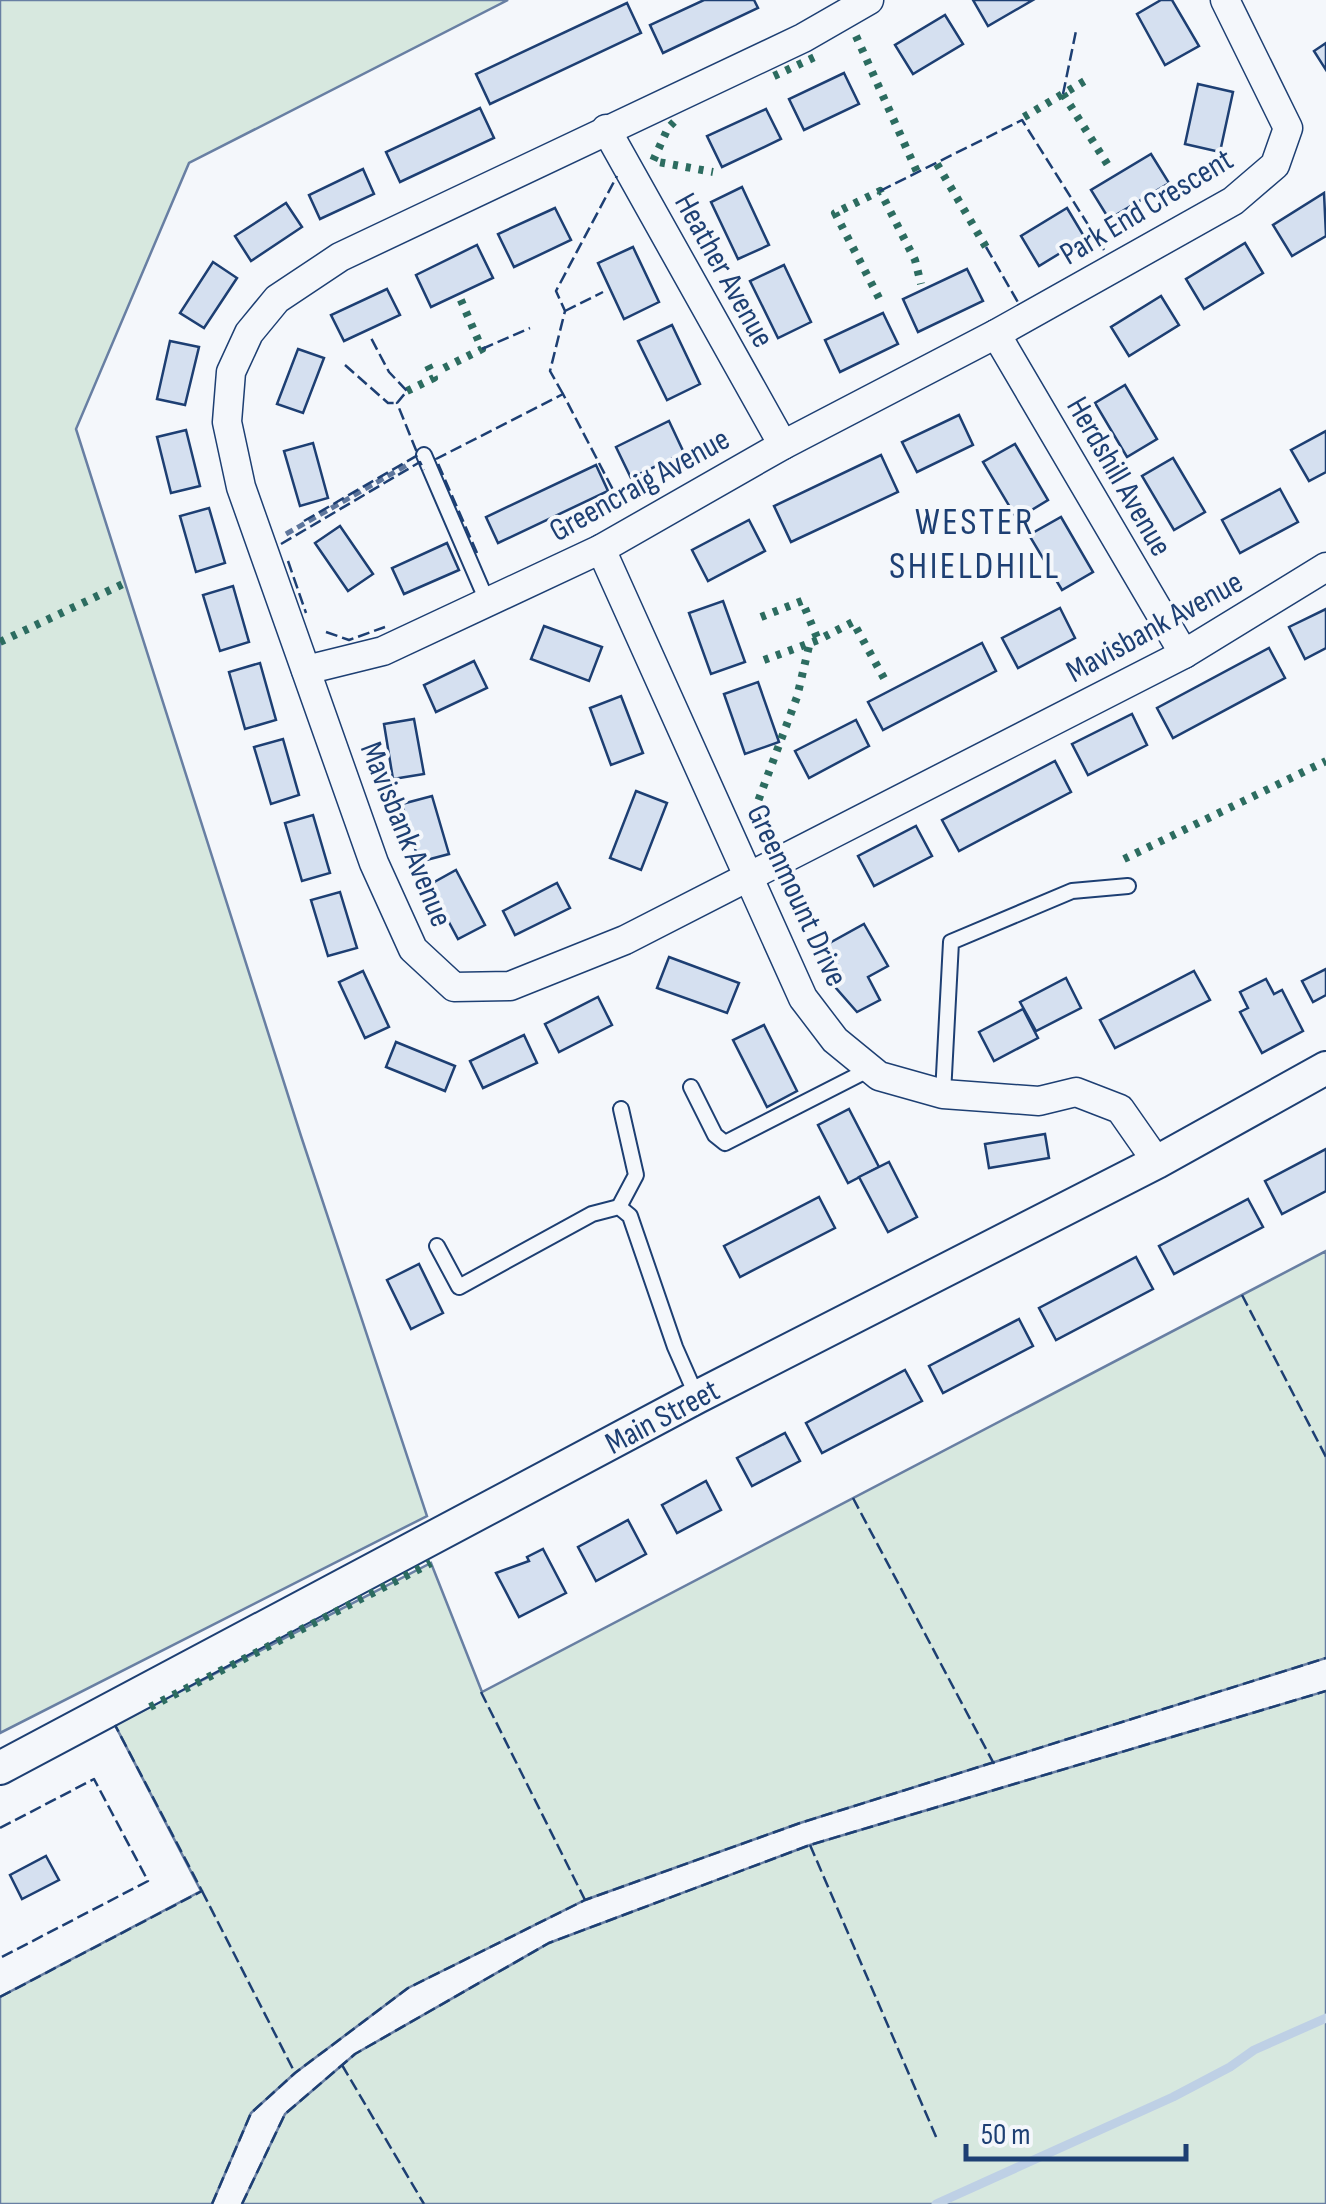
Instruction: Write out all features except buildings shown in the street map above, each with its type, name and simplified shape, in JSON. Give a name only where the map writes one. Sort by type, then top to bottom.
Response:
[{"type":"street","points":[[606,129],[803,38],[869,0]]},
{"type":"street","name":"Park End Crescent","points":[[996,334],[1233,200],[1276,165],[1288,128],[1226,0]]},
{"type":"street","name":"Heather Avenue","points":[[606,129],[784,444]]},
{"type":"street","name":"Mavisbank Avenue","points":[[606,129],[340,257],[277,299],[248,333],[232,372],[227,422],[241,487],[374,863],[413,949],[454,988],[510,986],[625,940],[1184,654],[1326,567]]},
{"type":"street","name":"Greencraig Avenue","points":[[306,670],[383,651],[601,548],[784,444],[996,334]]},
{"type":"street","name":"Herdshill Avenue","points":[[996,334],[1184,654]]},
{"type":"street","name":"Greenmount Drive","points":[[601,548],[802,998],[835,1040],[879,1076],[944,1094],[1039,1101],[1076,1092],[1120,1109],[1158,1162]]},
{"type":"street","name":"Main Street","points":[[0,1768],[697,1397],[1158,1162],[1326,1068]]},
{"type":"lane","points":[[424,455],[488,602]]},
{"type":"lane","points":[[944,1094],[951,942],[1072,891],[1128,886]]},
{"type":"lane","points":[[691,1087],[714,1135],[725,1142],[870,1069]]},
{"type":"lane","points":[[437,1246],[459,1287],[592,1214],[620,1207],[636,1175],[621,1110]]},
{"type":"lane","points":[[620,1207],[630,1216],[675,1347],[697,1397]]},
{"type":"path","points":[[262,548],[424,455]]},
{"type":"shaded area","points":[[0,0],[508,0],[189,163],[76,429],[301,1136],[427,1516],[0,1733]]},
{"type":"shaded area","points":[[1326,1251],[1326,1658],[800,1823],[585,1900],[408,1988],[295,2073],[251,2113],[212,2204],[0,2204],[0,1997],[201,1891],[115,1725],[431,1563],[482,1692]]},
{"type":"shaded area","points":[[1326,1691],[1326,2204],[242,2204],[285,2114],[355,2054],[549,1943],[810,1845]]},
{"type":"waterway","points":[[936,2204],[1173,2097],[1254,2050],[1326,2018]]},
{"type":"hedge","points":[[856,36],[918,174]]},
{"type":"hedge","points":[[774,76],[817,56]]},
{"type":"hedge","points":[[1024,117],[1088,79]]},
{"type":"hedge","points":[[1063,94],[1111,170]]},
{"type":"hedge","points":[[674,122],[653,161],[713,172]]},
{"type":"hedge","points":[[937,164],[986,247]]},
{"type":"hedge","points":[[879,298],[835,213],[880,191],[915,260],[921,284]]},
{"type":"hedge","points":[[444,368],[482,349],[460,298]]},
{"type":"hedge","points":[[407,391],[434,378],[425,359]]},
{"type":"hedge","points":[[0,642],[125,583]]},
{"type":"hedge","points":[[761,617],[802,601],[818,640]]},
{"type":"hedge","points":[[764,660],[853,622],[885,680]]},
{"type":"hedge","points":[[754,812],[797,697],[810,642]]},
{"type":"hedge","points":[[1124,859],[1326,761]]},
{"type":"hedge","points":[[150,1707],[431,1563]]},
{"type":"fence","points":[[1063,94],[1076,31]]},
{"type":"fence","points":[[880,191],[1022,120],[1104,250]]},
{"type":"fence","points":[[563,394],[550,371],[565,311],[556,291],[617,176]]},
{"type":"fence","points":[[986,247],[1019,304]]},
{"type":"fence","points":[[565,311],[603,292]]},
{"type":"fence","points":[[482,349],[530,328]]},
{"type":"fence","points":[[304,521],[418,455],[397,403],[407,391],[389,372],[371,338]]},
{"type":"fence","points":[[345,365],[388,403],[397,403]]},
{"type":"fence","points":[[477,553],[436,459],[563,394],[623,509]]},
{"type":"fence","points":[[281,544],[420,462],[424,470]]},
{"type":"fence","points":[[288,561],[306,613]]},
{"type":"fence","points":[[326,632],[349,640],[385,627]]},
{"type":"fence","points":[[1242,1295],[1326,1457]]},
{"type":"fence","points":[[853,1498],[994,1764]]},
{"type":"fence","points":[[212,2204],[251,2113],[295,2073],[408,1988],[585,1900],[800,1823],[1326,1658]]},
{"type":"fence","points":[[242,2204],[285,2114],[355,2054],[549,1943],[810,1845],[1326,1691]]},
{"type":"fence","points":[[481,1692],[585,1900]]},
{"type":"fence","points":[[0,1997],[202,1891],[115,1725]]},
{"type":"fence","points":[[0,1828],[94,1779],[148,1881],[0,1958]]},
{"type":"fence","points":[[810,1845],[937,2139]]},
{"type":"fence","points":[[202,1891],[295,2073]]},
{"type":"fence","points":[[342,2065],[424,2204]]},
{"type":"district","name":"WESTER SHIELDHILL","points":[[975,543]]}]
